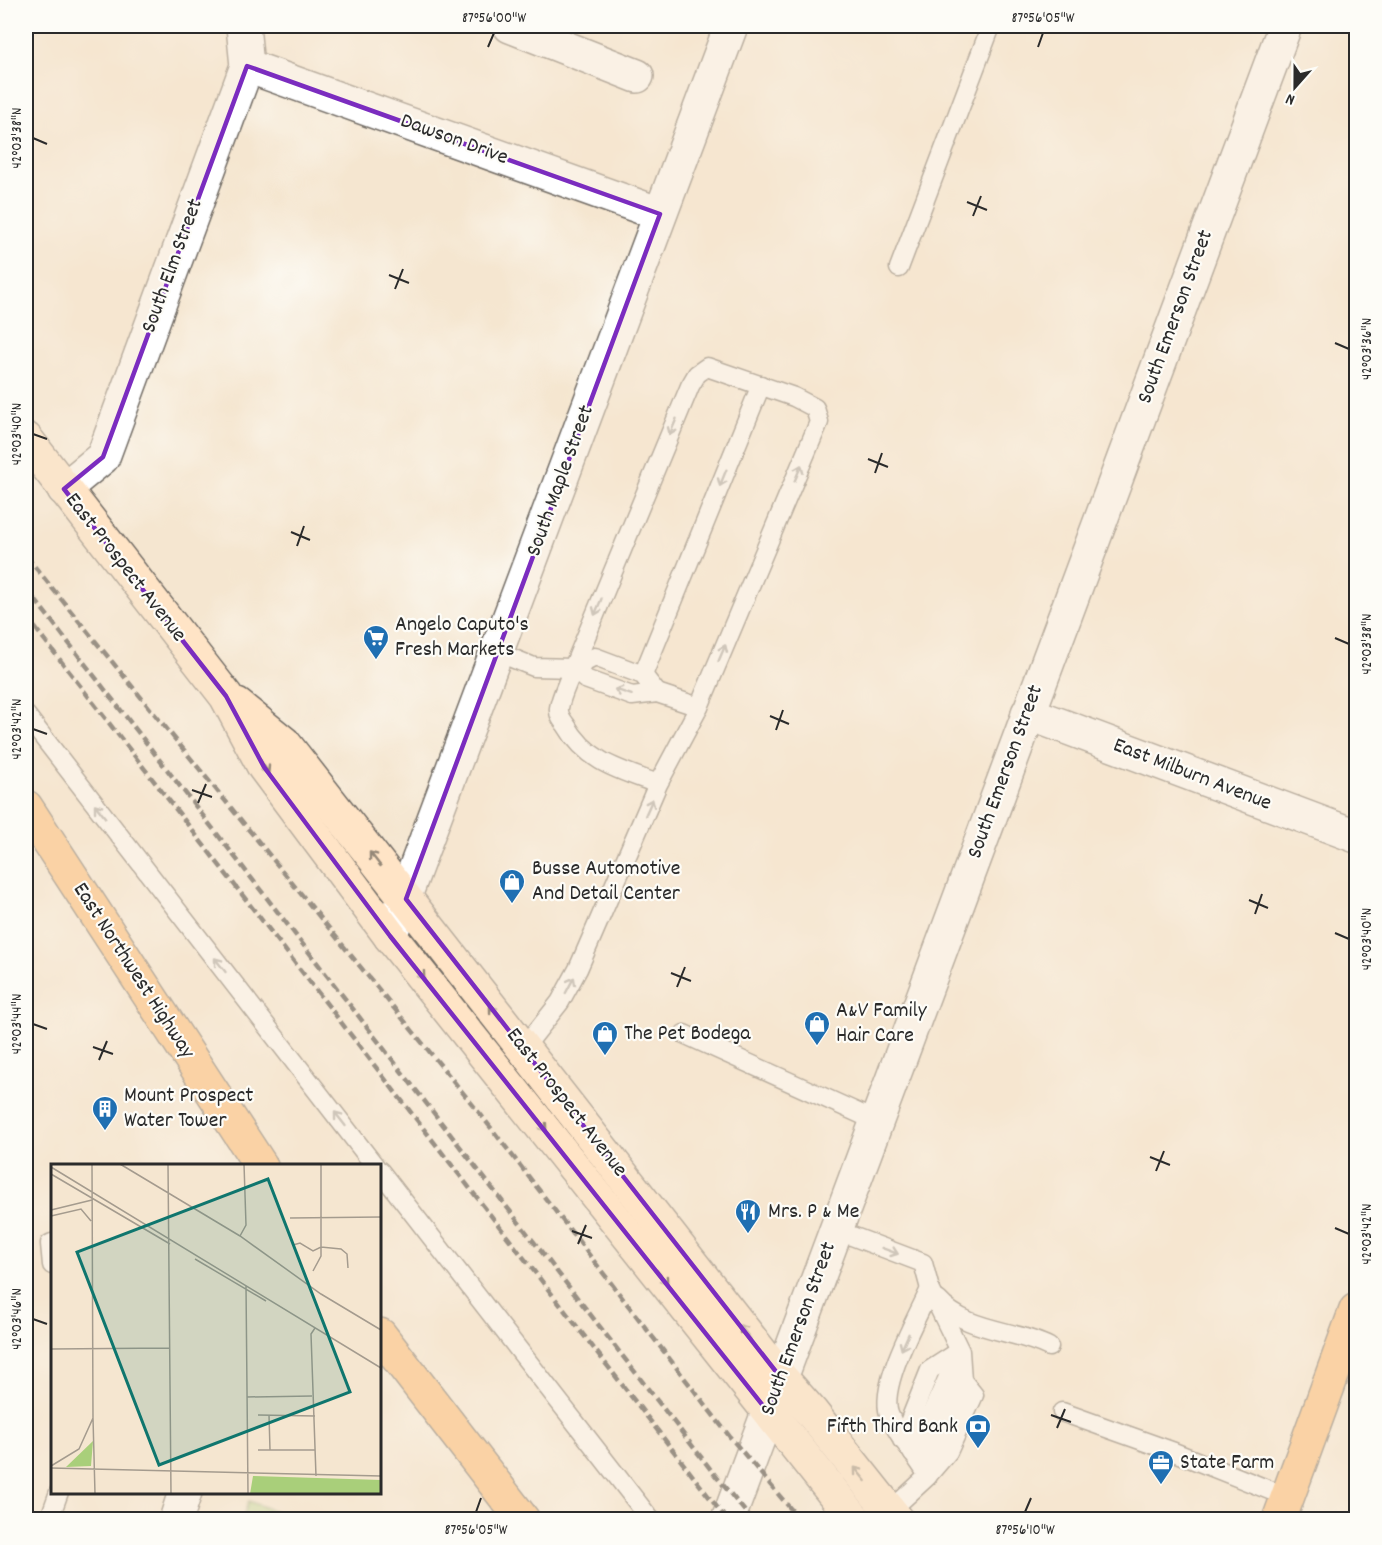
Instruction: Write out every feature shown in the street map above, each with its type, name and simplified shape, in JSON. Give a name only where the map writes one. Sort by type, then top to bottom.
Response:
[{"type":"main road","name":"East Northwest Highway","points":[[26,807],[260,1164]]},
{"type":"main road","points":[[1283,1508],[1356,1310]]},
{"type":"main road","points":[[381,1336],[523,1520]]},
{"type":"street","name":"South Elm Street","points":[[64,489],[103,457],[247,66],[243,26]]},
{"type":"street","points":[[510,26],[571,37],[637,76]]},
{"type":"street","name":"South Maple Street","points":[[390,936],[406,899],[731,26]]},
{"type":"street","name":"South Emerson Street","points":[[728,1520],[1285,26]]},
{"type":"street","name":"Dawson Drive","points":[[247,66],[660,214]]},
{"type":"street","name":"East Prospect Avenue","points":[[26,439],[226,696],[264,767],[390,936],[855,1520]]},
{"type":"street","name":"East Prospect Avenue","points":[[226,696],[284,743],[781,1378],[812,1413],[893,1515]]},
{"type":"street","name":"East Milburn Avenue","points":[[1028,713],[1356,836]]},
{"type":"street","points":[[176,1520],[184,1494]]},
{"type":"lane","points":[[899,268],[991,26]]},
{"type":"lane","points":[[523,1049],[561,1002],[578,969],[658,784],[699,707],[819,422],[815,408],[794,397],[707,367],[697,374],[573,668],[559,708],[559,715],[568,730],[586,753],[604,764],[658,784]]},
{"type":"lane","points":[[643,675],[761,385]]},
{"type":"lane","points":[[497,652],[534,667],[573,668],[595,657],[643,675],[657,693]]},
{"type":"lane","points":[[573,668],[585,679],[632,696],[657,693],[699,707]]},
{"type":"lane","points":[[26,715],[373,1164]]},
{"type":"lane","points":[[684,1034],[876,1121]]},
{"type":"lane","points":[[381,1175],[386,1194],[651,1520]]},
{"type":"lane","points":[[836,1230],[923,1263],[930,1289],[960,1351],[962,1380],[927,1473],[893,1515]]},
{"type":"lane","points":[[930,1289],[948,1310],[974,1323],[1049,1347]]},
{"type":"lane","points":[[927,1473],[908,1447],[888,1412],[888,1390],[903,1345],[930,1289]]},
{"type":"lane","points":[[908,1447],[930,1370],[960,1351]]},
{"type":"lane","points":[[1062,1412],[1174,1452],[1283,1508]]},
{"type":"lane","points":[[49,1520],[59,1494]]},
{"type":"highlighted area","points":[[247,66],[660,214],[406,899],[781,1378],[768,1412],[390,936],[264,767],[226,696],[64,489],[103,457]]},
{"type":"green space","points":[[249,1501],[290,1517],[289,1519],[242,1519]]},
{"type":"railway","points":[[26,556],[481,1115],[730,1437],[800,1520]]},
{"type":"railway","points":[[26,588],[752,1520]]},
{"type":"railway","points":[[26,616],[727,1520]]},
{"type":"place","name":"Angelo Caputo's Fresh Markets","points":[[376,661]]},
{"type":"place","name":"Busse Automotive And Detail Center","points":[[512,905]]},
{"type":"place","name":"A&V Family Hair Care","points":[[817,1047]]},
{"type":"place","name":"The Pet Bodega","points":[[605,1057]]},
{"type":"place","name":"Mount Prospect Water Tower","points":[[105,1132]]},
{"type":"place","name":"Mrs. P & Me","points":[[748,1235]]},
{"type":"place","name":"Fifth Third Bank","points":[[978,1450]]},
{"type":"place","name":"State Farm","points":[[1161,1486]]}]
